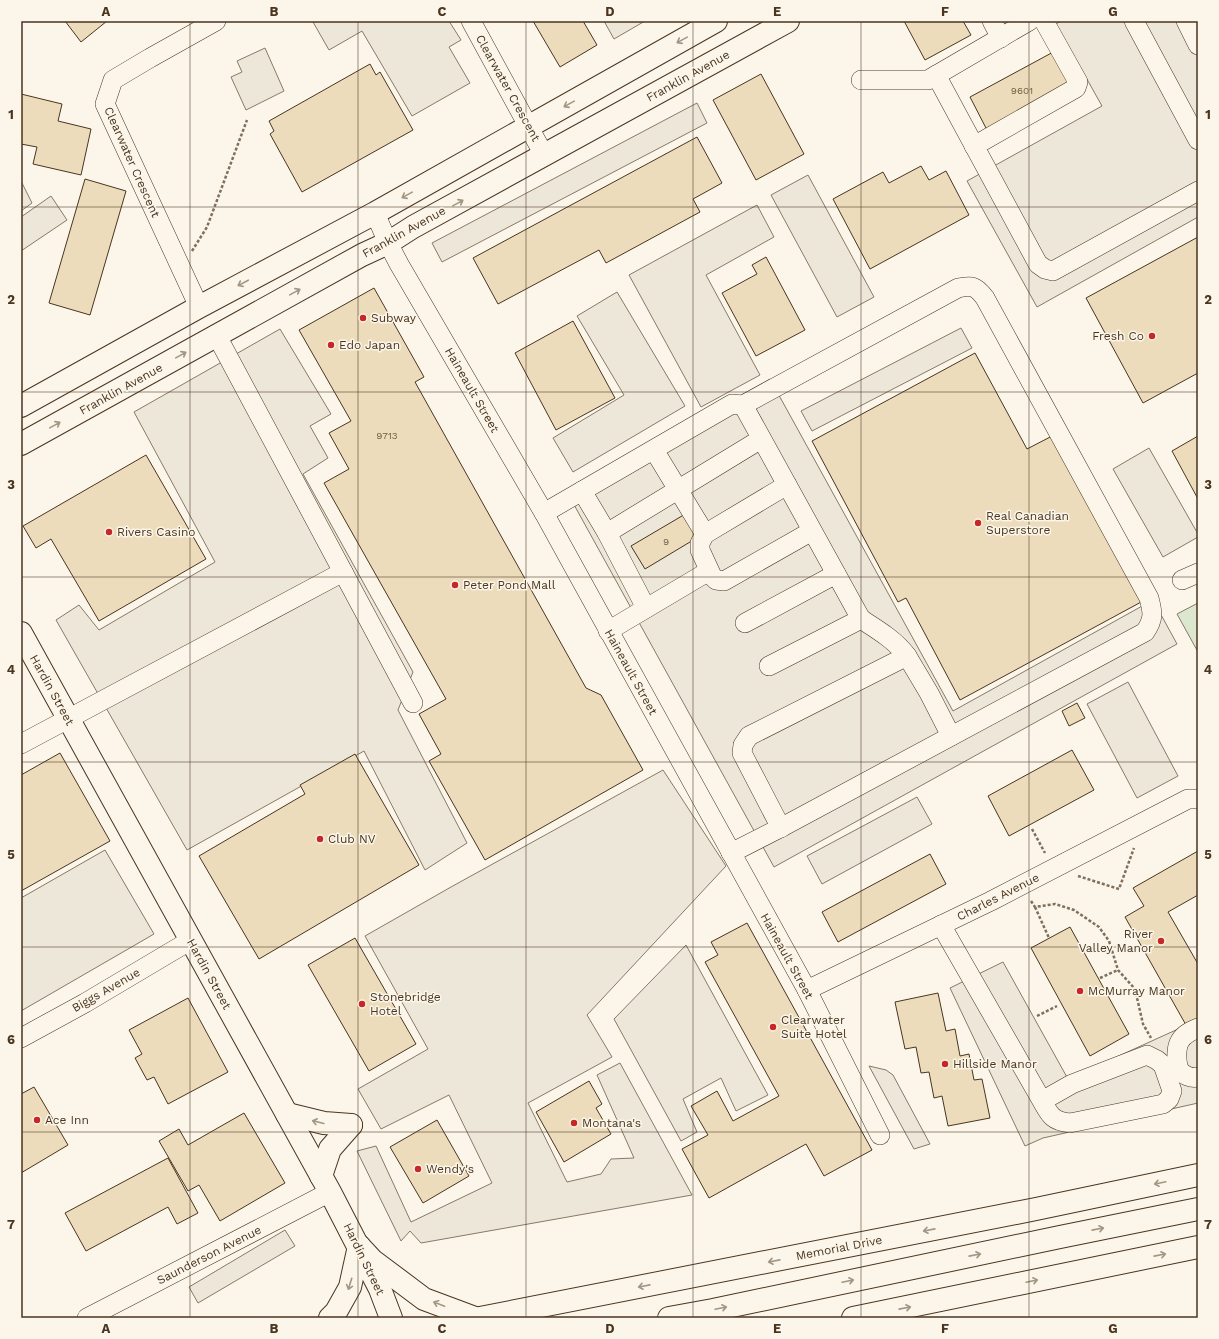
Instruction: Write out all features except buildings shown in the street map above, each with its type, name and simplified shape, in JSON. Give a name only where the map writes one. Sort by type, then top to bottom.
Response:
[{"type":"main road","points":[[21,406],[199,307],[375,213],[716,21]]},
{"type":"main road","name":"Franklin Avenue","points":[[21,444],[362,255],[388,243],[413,227],[788,21]]},
{"type":"main road","name":"Hardin Street","points":[[21,633],[325,1184],[380,1289],[390,1318]]},
{"type":"main road","points":[[287,1114],[324,1123],[351,1125],[330,1149],[325,1184]]},
{"type":"main road","name":"Memorial Drive","points":[[480,1318],[1036,1210],[1198,1175]]},
{"type":"main road","points":[[669,1318],[1198,1210]]},
{"type":"main road","points":[[330,1318],[336,1312],[350,1287],[358,1246]]},
{"type":"main road","points":[[358,1246],[372,1260],[424,1299],[475,1318]]},
{"type":"main road","points":[[853,1318],[1198,1247]]},
{"type":"street","name":"Clearwater Crescent","points":[[199,307],[105,104],[114,80],[216,21]]},
{"type":"street","name":"Clearwater Crescent","points":[[472,21],[544,156]]},
{"type":"street","points":[[992,21],[1001,38]]},
{"type":"street","points":[[861,80],[928,80],[1029,21]]},
{"type":"street","points":[[974,146],[1076,88],[1078,82],[1044,21]]},
{"type":"street","points":[[1134,21],[1198,140]]},
{"type":"street","points":[[1186,21],[1198,45]]},
{"type":"street","points":[[936,75],[1038,264],[1045,269],[1053,271],[1198,191]]},
{"type":"street","name":"Haineault Street","points":[[375,213],[388,243],[544,513],[731,853],[806,990],[880,1135]]},
{"type":"street","points":[[544,513],[732,404],[742,405],[958,288],[969,286],[979,290],[985,298],[1149,598],[1152,612],[1151,622],[1145,632],[781,828],[731,853]]},
{"type":"street","points":[[217,336],[413,703]]},
{"type":"street","points":[[742,405],[861,619],[899,646],[907,656],[929,693],[951,736]]},
{"type":"street","points":[[607,533],[761,439]]},
{"type":"street","points":[[654,450],[705,534]]},
{"type":"street","points":[[786,485],[705,534],[700,543],[700,550],[709,571],[716,580],[724,581],[812,531]]},
{"type":"street","points":[[582,491],[607,533],[646,608]]},
{"type":"street","points":[[608,631],[709,571]]},
{"type":"street","points":[[21,744],[343,572]]},
{"type":"street","points":[[745,623],[836,574]]},
{"type":"street","points":[[769,666],[861,619]]},
{"type":"street","points":[[781,828],[742,753],[743,745],[749,736],[907,656]]},
{"type":"street","name":"Charles Avenue","points":[[806,990],[1021,886],[1144,822],[1193,799]]},
{"type":"street","points":[[941,925],[1050,1115],[1060,1122],[1070,1123],[1163,1104],[1169,1099],[1172,1092],[1163,1065],[1147,1055],[1072,1084],[1042,1101]]},
{"type":"street","name":"Biggs Avenue","points":[[21,1038],[85,1003],[191,940]]},
{"type":"street","points":[[1198,1028],[1180,1040],[1177,1048],[1179,1069],[1185,1075],[1194,1078],[1198,1077]]},
{"type":"street","name":"Saunderson Avenue","points":[[87,1318],[325,1184]]},
{"type":"path","points":[[182,269],[207,227],[247,120]]},
{"type":"path","points":[[1032,829],[1054,869],[1119,889],[1144,822]]},
{"type":"path","points":[[1021,886],[1035,907],[1050,938]]},
{"type":"path","points":[[1035,907],[1055,904],[1074,910],[1100,927],[1109,941],[1118,970],[1135,989],[1143,1024],[1151,1038]]},
{"type":"path","points":[[1100,978],[1118,970]]},
{"type":"path","points":[[1037,1016],[1057,1006]]},
{"type":"green space","points":[[1198,603],[1198,652],[1177,614]]},
{"type":"shaded area","points":[[449,21],[461,40],[449,47],[470,83],[412,116],[362,31],[329,50],[313,22]]},
{"type":"shaded area","points":[[604,21],[645,21],[614,39]]},
{"type":"shaded area","points":[[1061,21],[1198,21],[1198,217],[1037,307],[967,181],[1102,106],[1056,24]]},
{"type":"shaded area","points":[[265,48],[284,91],[246,110],[231,77],[242,72],[237,61]]},
{"type":"shaded area","points":[[697,103],[707,123],[442,262],[432,243]]},
{"type":"shaded area","points":[[808,175],[874,297],[837,317],[771,195]]},
{"type":"shaded area","points":[[21,181],[32,203],[21,211]]},
{"type":"shaded area","points":[[51,196],[67,220],[21,251],[21,217]]},
{"type":"shaded area","points":[[757,205],[774,237],[706,275],[760,375],[701,407],[629,275]]},
{"type":"shaded area","points":[[617,292],[685,406],[573,472],[553,438],[624,395],[577,316]]},
{"type":"shaded area","points":[[961,328],[972,348],[812,431],[801,411]]},
{"type":"shaded area","points":[[280,329],[331,414],[310,426],[328,458],[303,474],[413,672],[398,710],[467,843],[425,870],[364,751],[187,850],[56,620],[79,605],[99,630],[215,562],[134,412]]},
{"type":"shaded area","points":[[770,379],[953,711],[1153,600],[1177,644],[774,867],[567,492]]},
{"type":"shaded area","points":[[1149,448],[1198,534],[1198,537],[1163,557],[1113,469]]},
{"type":"shaded area","points":[[1128,682],[1178,776],[1137,798],[1087,704]]},
{"type":"shaded area","points":[[663,770],[726,866],[587,1015],[612,1057],[528,1103],[567,1182],[601,1174],[611,1159],[634,1158],[597,1075],[620,1063],[692,1195],[421,1243],[410,1231],[401,1241],[357,1151],[376,1146],[411,1222],[492,1183],[449,1095],[381,1129],[358,1089],[428,1049],[365,936]]},
{"type":"shaded area","points":[[917,797],[932,824],[822,884],[807,856]]},
{"type":"shaded area","points":[[105,850],[154,934],[21,1011],[21,898]]},
{"type":"shaded area","points":[[686,945],[768,1095],[736,1111],[721,1078],[683,1099],[697,1132],[681,1141],[614,1019]]},
{"type":"shaded area","points":[[1003,962],[1068,1079],[1198,1020],[1198,1103],[1043,1138],[1025,1146],[950,988]]},
{"type":"shaded area","points":[[869,1066],[886,1070],[893,1075],[930,1144],[914,1149]]},
{"type":"shaded area","points":[[285,1230],[295,1246],[198,1303],[189,1287]]},
{"type":"place","name":"Subway","points":[[363,318]]},
{"type":"place","name":"Fresh Co","points":[[1152,336]]},
{"type":"place","name":"Edo Japan","points":[[331,345]]},
{"type":"place","name":"Real Canadian Superstore","points":[[978,523]]},
{"type":"place","name":"Rivers Casino","points":[[109,532]]},
{"type":"place","name":"Peter Pond Mall","points":[[455,585]]},
{"type":"place","name":"Club NV","points":[[320,839]]},
{"type":"place","name":"River Valley Manor","points":[[1161,941]]},
{"type":"place","name":"McMurray Manor","points":[[1080,991]]},
{"type":"place","name":"Stonebridge Hotel","points":[[362,1004]]},
{"type":"place","name":"Clearwater Suite Hotel","points":[[773,1027]]},
{"type":"place","name":"Hillside Manor","points":[[945,1064]]},
{"type":"place","name":"Ace Inn","points":[[37,1120]]},
{"type":"place","name":"Montana's","points":[[574,1123]]},
{"type":"place","name":"Wendy's","points":[[418,1169]]}]
